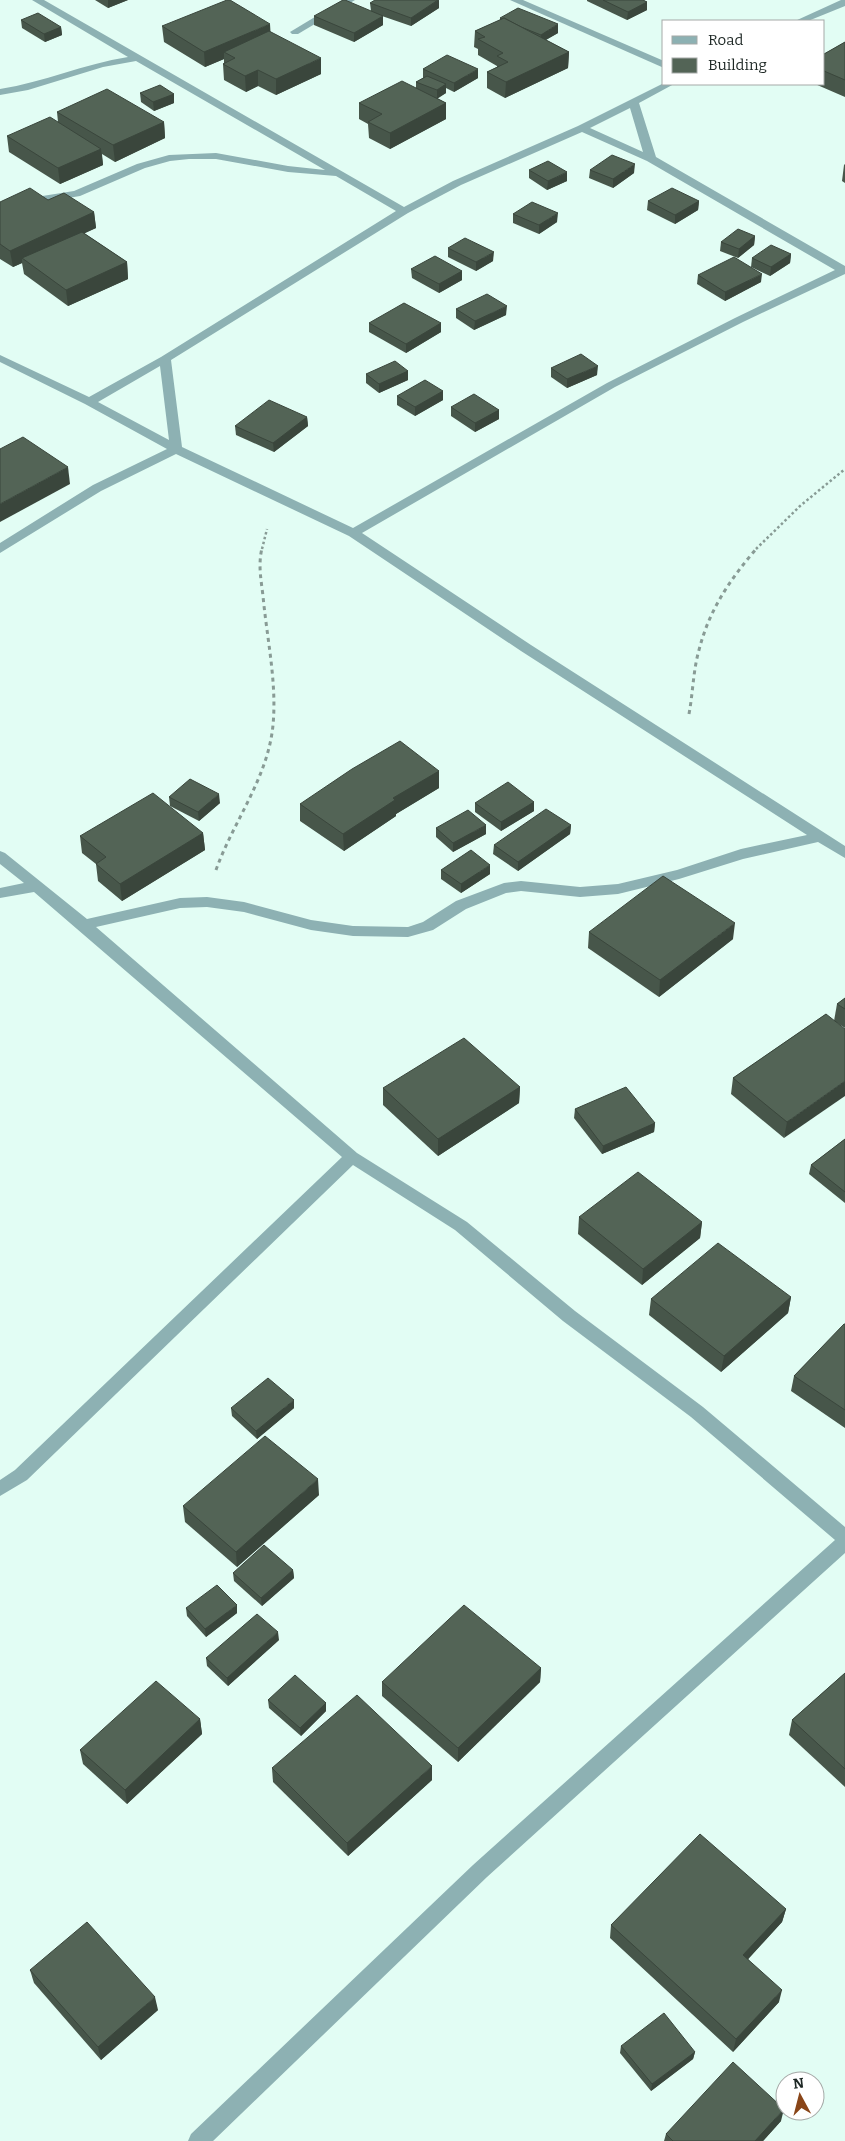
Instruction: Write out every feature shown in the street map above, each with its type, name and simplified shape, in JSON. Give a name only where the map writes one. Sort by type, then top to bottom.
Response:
[{"type":"street","points":[[37,0],[404,211]]},
{"type":"street","points":[[295,32],[350,0]]},
{"type":"street","points":[[515,0],[662,64]]},
{"type":"street","points":[[802,20],[845,2]]},
{"type":"street","points":[[0,92],[24,88],[101,64],[138,58]]},
{"type":"street","points":[[89,402],[164,359],[404,211],[457,183],[582,128],[667,85]]},
{"type":"street","points":[[633,102],[651,159]]},
{"type":"street","points":[[582,128],[651,159],[844,270]]},
{"type":"street","points":[[0,212],[36,200],[76,194],[141,166],[170,158],[216,156],[288,168],[340,174]]},
{"type":"street","points":[[353,533],[611,385],[739,320],[844,270]]},
{"type":"street","points":[[0,358],[89,402],[176,449],[353,533],[526,648],[845,852]]},
{"type":"street","points":[[164,359],[176,449]]},
{"type":"street","points":[[0,549],[97,488],[176,449]]},
{"type":"street","points":[[84,926],[180,903],[207,902],[244,907],[311,925],[353,931],[408,932],[428,926],[461,906],[504,888],[521,886],[580,892],[618,889],[698,869],[741,854],[820,836]]},
{"type":"street","points":[[0,856],[352,1157],[461,1226],[569,1316],[696,1412],[845,1540],[480,1871],[198,2141]]},
{"type":"street","points":[[0,892],[37,886]]},
{"type":"street","points":[[0,1490],[21,1475],[352,1157]]},
{"type":"street","points":[[0,1479],[21,1475]]},
{"type":"path","points":[[684,749],[699,649],[709,622],[729,582],[758,546],[845,469]]},
{"type":"path","points":[[207,902],[228,838],[253,792],[265,764],[271,742],[272,667],[260,563],[275,495]]},
{"type":"building","points":[[227,0],[270,24],[204,52],[162,26]]},
{"type":"building","points":[[343,0],[383,16],[354,33],[314,16]]},
{"type":"building","points":[[375,0],[438,0],[411,18],[370,3]]},
{"type":"building","points":[[603,0],[643,0],[647,2],[628,12]]},
{"type":"building","points":[[518,8],[558,24],[541,35],[504,18],[500,18]]},
{"type":"building","points":[[38,13],[61,27],[44,34],[21,20]]},
{"type":"building","points":[[504,18],[569,52],[506,82],[487,72],[508,62],[497,56],[503,53],[478,39],[485,37],[475,31]]},
{"type":"building","points":[[269,31],[321,58],[276,79],[258,70],[245,76],[223,64],[235,58],[224,52]]},
{"type":"building","points":[[845,42],[845,80],[825,71],[825,53]]},
{"type":"building","points":[[447,55],[478,69],[454,83],[423,69]]},
{"type":"building","points":[[427,76],[446,84],[437,90],[416,82]]},
{"type":"building","points":[[402,81],[446,103],[390,133],[368,122],[382,114],[359,103]]},
{"type":"building","points":[[160,85],[174,94],[153,102],[140,93]]},
{"type":"building","points":[[107,89],[164,122],[113,145],[57,112]]},
{"type":"building","points":[[50,117],[101,149],[58,168],[7,136]]},
{"type":"building","points":[[612,155],[635,164],[613,179],[590,170]]},
{"type":"building","points":[[548,161],[567,172],[548,181],[529,170]]},
{"type":"building","points":[[30,188],[48,200],[64,193],[94,212],[10,251],[0,244],[0,202]]},
{"type":"building","points":[[672,188],[699,201],[675,215],[648,201]]},
{"type":"building","points":[[532,202],[558,213],[539,225],[513,214]]},
{"type":"building","points":[[738,229],[755,236],[739,249],[721,242]]},
{"type":"building","points":[[82,232],[127,262],[66,290],[22,258]]},
{"type":"building","points":[[465,238],[494,252],[476,262],[448,248]]},
{"type":"building","points":[[771,245],[791,254],[771,267],[752,258]]},
{"type":"building","points":[[435,256],[462,271],[439,284],[411,269]]},
{"type":"building","points":[[734,257],[762,274],[725,292],[698,275]]},
{"type":"building","points":[[487,294],[507,306],[475,321],[456,309]]},
{"type":"building","points":[[404,303],[441,323],[406,344],[369,323]]},
{"type":"building","points":[[581,354],[598,366],[567,379],[551,368]]},
{"type":"building","points":[[395,361],[408,371],[379,384],[366,374]]},
{"type":"building","points":[[425,380],[443,391],[415,407],[397,396]]},
{"type":"building","points":[[474,394],[499,410],[475,423],[451,407]]},
{"type":"building","points":[[269,400],[307,417],[273,443],[235,426]]},
{"type":"building","points":[[23,437],[68,467],[0,504],[0,449]]},
{"type":"building","points":[[400,741],[439,771],[393,798],[395,800],[343,834],[300,804],[352,769]]},
{"type":"building","points":[[190,779],[219,794],[198,812],[169,797]]},
{"type":"building","points":[[508,782],[534,802],[501,822],[475,803]]},
{"type":"building","points":[[153,793],[203,833],[120,884],[96,864],[106,857],[80,836]]},
{"type":"building","points":[[546,809],[571,825],[518,862],[494,845]]},
{"type":"building","points":[[468,810],[486,825],[453,843],[436,828]]},
{"type":"building","points":[[471,850],[490,865],[461,884],[441,870]]},
{"type":"building","points":[[663,876],[735,923],[660,980],[589,932]]},
{"type":"building","points":[[845,998],[845,1009],[837,1004]]},
{"type":"building","points":[[826,1014],[845,1029],[845,1081],[787,1122],[733,1078]]},
{"type":"building","points":[[464,1038],[520,1087],[438,1139],[383,1088]]},
{"type":"building","points":[[626,1087],[655,1123],[603,1146],[575,1109]]},
{"type":"building","points":[[845,1139],[845,1192],[811,1165]]},
{"type":"building","points":[[638,1172],[702,1222],[643,1269],[579,1217]]},
{"type":"building","points":[[718,1243],[791,1297],[724,1356],[651,1299]]},
{"type":"building","points":[[845,1324],[845,1410],[794,1376]]},
{"type":"building","points":[[268,1378],[294,1400],[256,1431],[231,1408]]},
{"type":"building","points":[[265,1436],[318,1479],[236,1552],[183,1506]]},
{"type":"building","points":[[264,1545],[293,1570],[261,1598],[233,1573]]},
{"type":"building","points":[[217,1585],[237,1605],[205,1629],[186,1608]]},
{"type":"building","points":[[464,1605],[541,1668],[458,1748],[382,1682]]},
{"type":"building","points":[[257,1614],[278,1632],[227,1678],[206,1658]]},
{"type":"building","points":[[845,1673],[845,1769],[792,1720]]},
{"type":"building","points":[[295,1675],[326,1703],[300,1728],[268,1700]]},
{"type":"building","points":[[156,1681],[200,1719],[125,1790],[80,1750]]},
{"type":"building","points":[[357,1695],[432,1766],[347,1843],[272,1768]]},
{"type":"building","points":[[700,1834],[786,1909],[743,1955],[782,1990],[736,2039],[611,1925]]},
{"type":"building","points":[[87,1922],[155,1997],[98,2047],[30,1970]]},
{"type":"building","points":[[664,2013],[695,2052],[652,2084],[621,2046]]},
{"type":"building","points":[[733,2062],[775,2101],[775,2119],[755,2141],[673,2141],[666,2134]]}]
